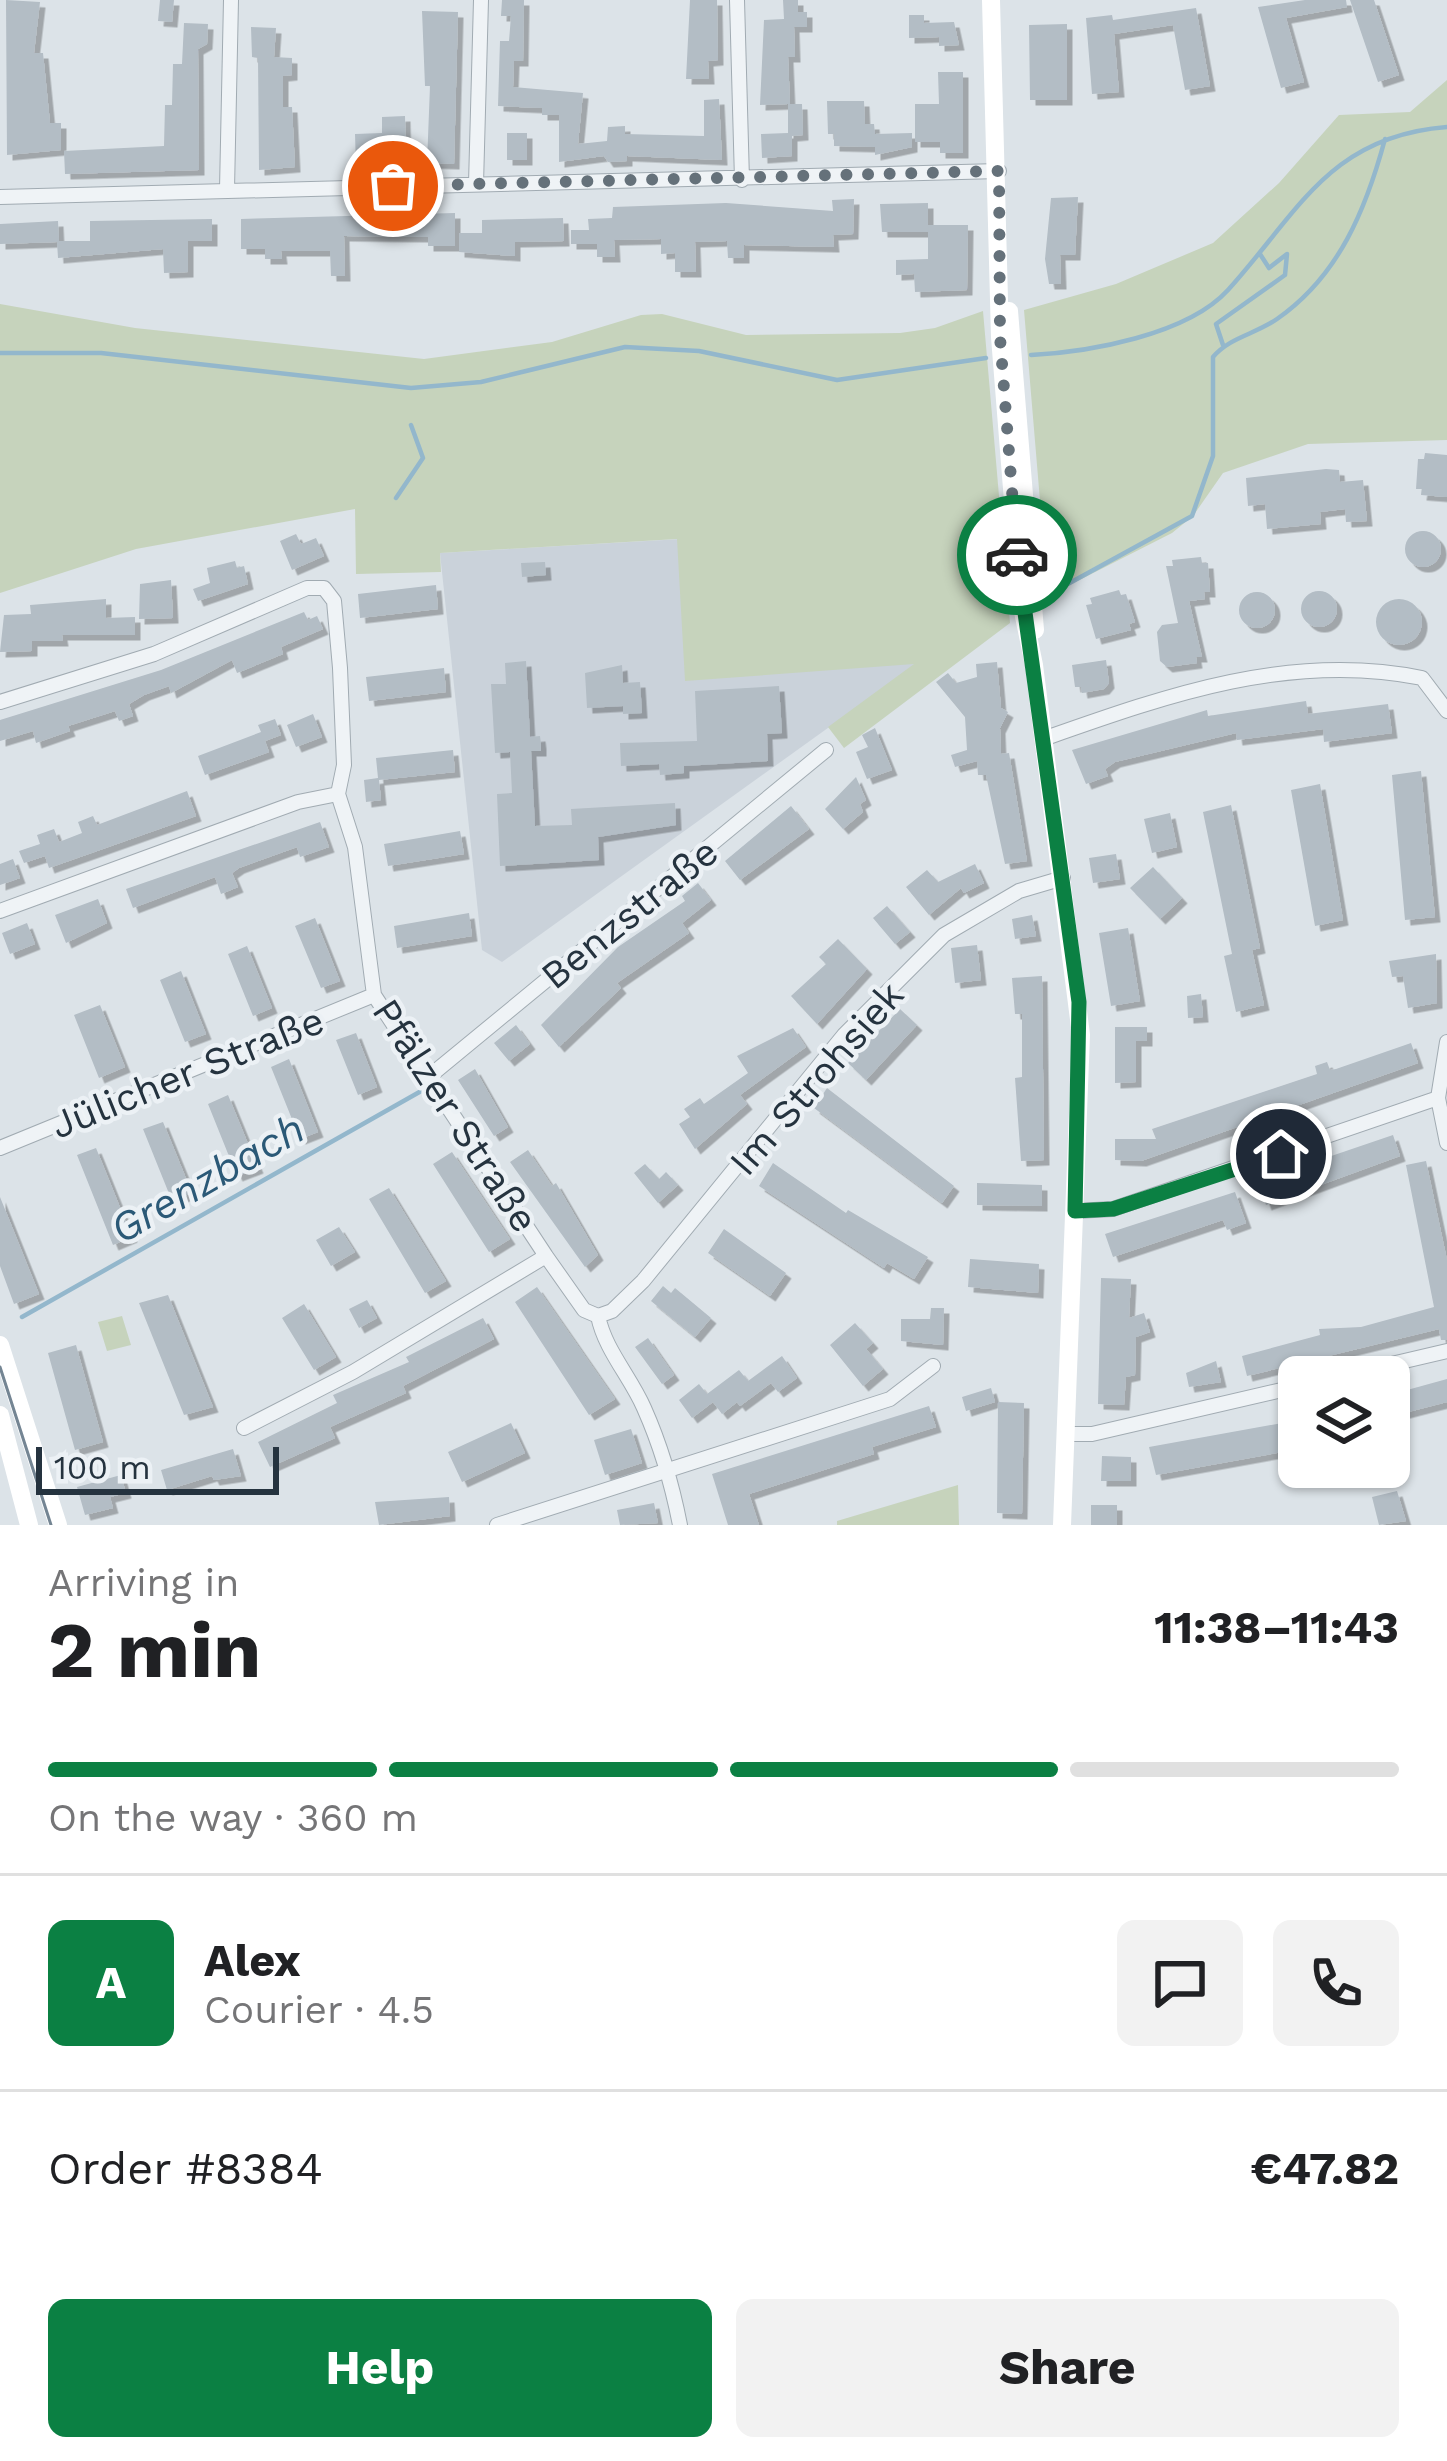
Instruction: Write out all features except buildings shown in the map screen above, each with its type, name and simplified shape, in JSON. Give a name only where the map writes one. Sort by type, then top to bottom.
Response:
[{"type":"street","points":[[227,189],[231,0]]},
{"type":"street","points":[[476,184],[481,0]]},
{"type":"street","points":[[736,0],[742,180]]},
{"type":"street","points":[[994,0],[1002,282],[1015,355],[1036,601],[1034,665],[1081,1035],[1062,1525]]},
{"type":"street","points":[[0,197],[999,171]]},
{"type":"street","points":[[0,702],[154,654],[316,586],[334,601],[344,750],[338,794],[298,802],[0,911]]},
{"type":"street","points":[[1043,739],[1166,696],[1298,670],[1422,678],[1447,711]]},
{"type":"street","name":"Benzstraße","points":[[431,1076],[826,750]]},
{"type":"street","name":"Pfälzer Straße","points":[[338,794],[355,848],[374,995],[546,1256],[584,1310],[598,1316],[602,1334],[643,1404],[669,1470],[680,1525]]},
{"type":"street","name":"Im Strohsiek","points":[[598,1316],[612,1311],[644,1281],[844,1035],[944,935],[1019,890],[1063,878]]},
{"type":"street","name":"Jülicher Straße","points":[[0,1148],[374,995]]},
{"type":"street","points":[[1447,1042],[1438,1098],[1447,1143]]},
{"type":"street","points":[[1075,1211],[1113,1209],[1438,1098]]},
{"type":"street","points":[[244,1428],[353,1372],[546,1256]]},
{"type":"street","points":[[0,1345],[58,1525]]},
{"type":"street","points":[[1410,1360],[1447,1351]]},
{"type":"street","points":[[496,1525],[890,1400],[933,1366]]},
{"type":"street","points":[[1067,1434],[1092,1434],[1278,1391]]},
{"type":"street","points":[[0,1415],[28,1525]]},
{"type":"shaded area","points":[[907,526],[917,664],[502,962],[482,950],[440,553]]},
{"type":"green space","points":[[1447,80],[1447,440],[1308,444],[1223,473],[1193,516],[1172,533],[1048,596],[1024,310],[1116,284],[1213,243],[1279,183],[1339,115],[1410,112]]},
{"type":"green space","points":[[0,304],[135,328],[424,359],[552,342],[641,315],[662,314],[746,335],[900,333],[935,328],[983,311],[1010,623],[844,748],[828,727],[914,664],[685,681],[677,539],[440,553],[441,572],[356,574],[355,509],[136,549],[0,593]]},
{"type":"green space","points":[[122,1316],[131,1345],[107,1351],[98,1322]]},
{"type":"green space","points":[[958,1485],[959,1525],[837,1525],[837,1521]]},
{"type":"waterway","points":[[1031,355],[1108,345],[1188,319],[1228,290],[1297,207],[1344,162],[1407,133],[1447,127]]},
{"type":"waterway","name":"Grenzbach","points":[[1055,591],[1192,516],[1213,456],[1213,357],[1277,319],[1317,283],[1359,215],[1385,139]]},
{"type":"waterway","points":[[1223,345],[1216,324],[1285,275],[1287,254],[1269,268],[1260,254]]},
{"type":"waterway","points":[[0,353],[101,353],[411,388],[481,382],[625,347],[699,351],[837,380],[986,358]]},
{"type":"waterway","points":[[396,498],[423,458],[411,425]]},
{"type":"waterway","name":"Grenzbach","points":[[22,1317],[423,1090]]},
{"type":"tram line","points":[[0,1367],[51,1525]]},
{"type":"way so far","points":[[393,186],[999,171],[1000,337],[1017,555]]},
{"type":"route","points":[[1017,555],[1079,1002],[1075,1211],[1113,1209],[1281,1154]]}]
